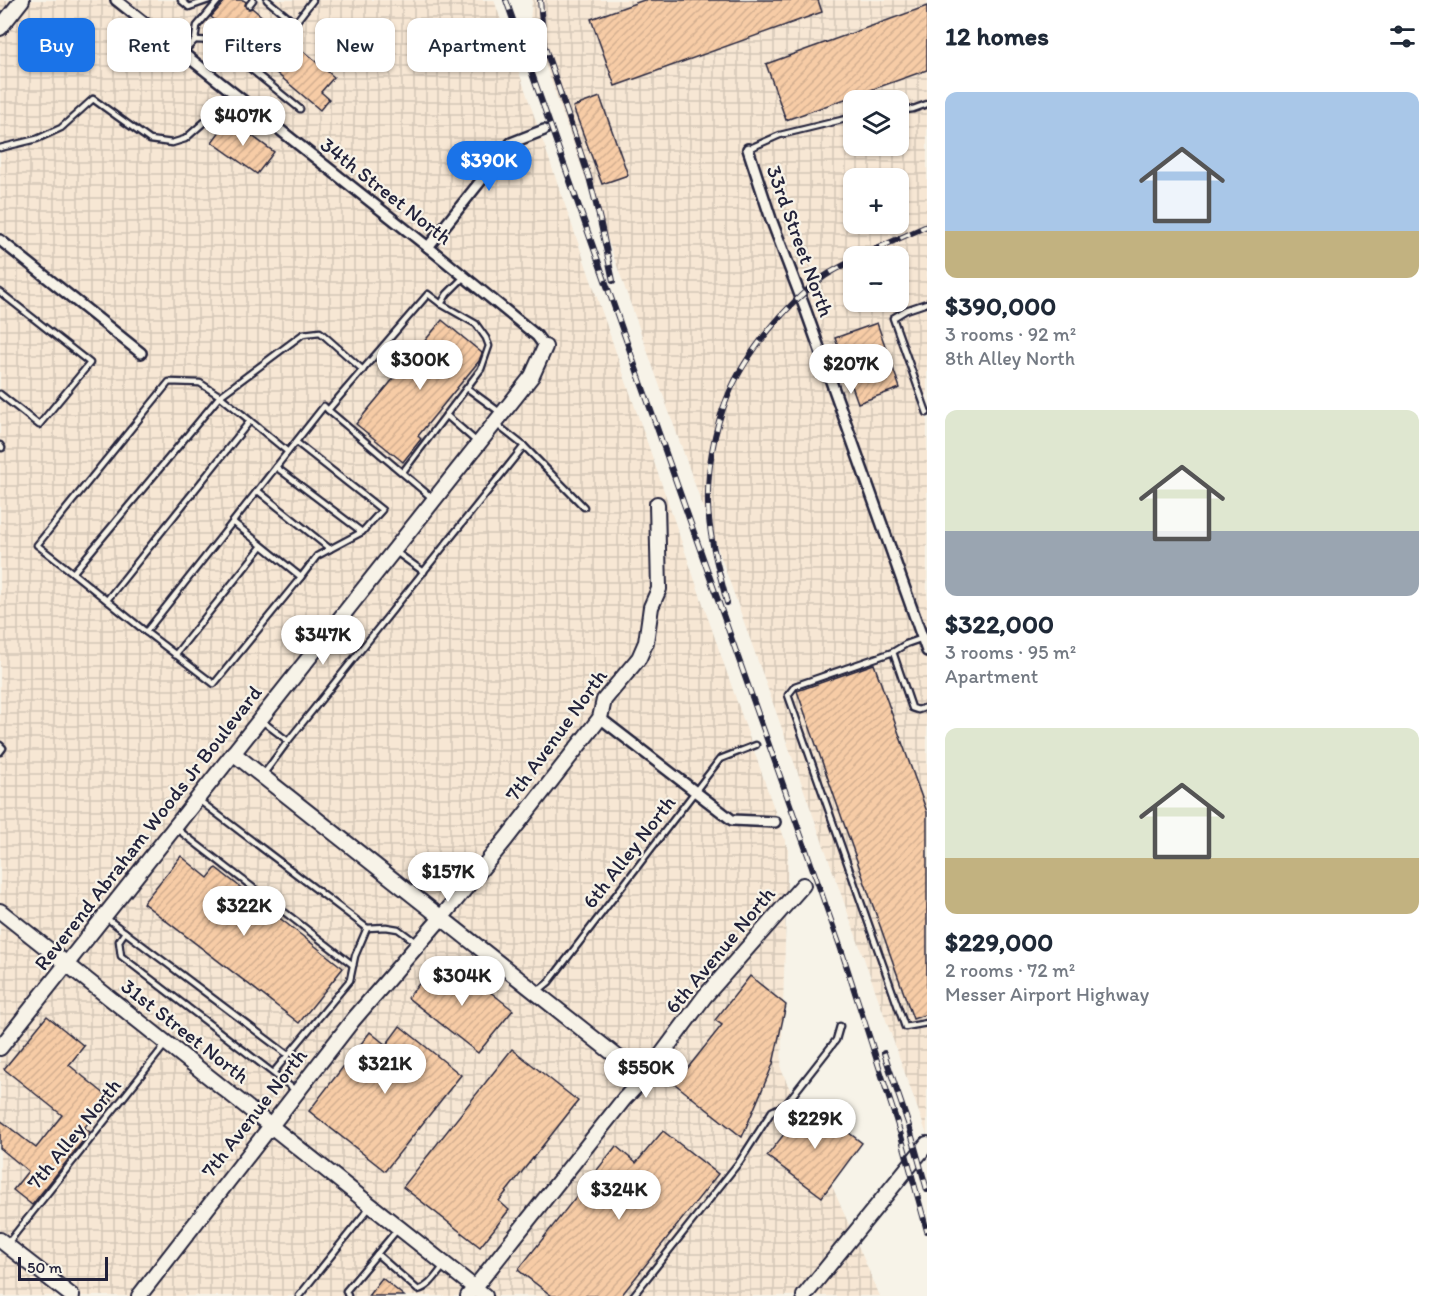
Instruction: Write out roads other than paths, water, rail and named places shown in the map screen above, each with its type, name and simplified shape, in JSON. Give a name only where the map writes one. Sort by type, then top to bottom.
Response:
[{"type":"street","points":[[0,28],[22,0]]},
{"type":"street","name":"34th Street North","points":[[117,0],[139,18]]},
{"type":"street","name":"34th Street North","points":[[191,59],[465,276],[537,336],[545,347]]},
{"type":"street","points":[[428,246],[511,143],[544,130]]},
{"type":"street","name":"33rd Street North","points":[[748,148],[771,219],[927,651]]},
{"type":"street","points":[[1,244],[141,353]]},
{"type":"street","name":"Reverend Abraham Woods Jr Boulevard","points":[[0,1048],[532,376],[545,347]]},
{"type":"street","name":"7th Avenue North","points":[[139,1296],[353,1020],[506,839],[600,718],[604,700],[639,657],[646,642],[651,607],[659,588],[657,504]]},
{"type":"street","points":[[600,718],[732,820],[775,822]]},
{"type":"street","points":[[233,753],[644,1077]]},
{"type":"street","name":"6th Avenue North","points":[[476,1293],[705,996],[803,885]]},
{"type":"street","name":"31st Street North","points":[[0,911],[446,1264],[476,1293]]},
{"type":"street","points":[[804,1296],[927,1144]]},
{"type":"street","points":[[3,1243],[72,1296]]},
{"type":"lane","points":[[181,0],[189,7],[209,0]]},
{"type":"lane","points":[[191,44],[195,40],[197,26],[219,0]]},
{"type":"lane","points":[[267,0],[295,23],[313,0]]},
{"type":"lane","points":[[195,40],[203,40]]},
{"type":"lane","points":[[254,72],[300,109]]},
{"type":"lane","points":[[0,148],[37,139],[60,128],[93,99],[150,140],[172,143],[184,139],[235,95]]},
{"type":"lane","points":[[909,110],[927,104]]},
{"type":"lane","points":[[748,148],[780,135],[843,120]]},
{"type":"lane","points":[[441,304],[447,294],[465,276]]},
{"type":"lane","points":[[0,292],[90,363],[39,425],[0,394]]},
{"type":"lane","points":[[328,410],[428,294],[476,324],[489,346],[482,369],[402,473]]},
{"type":"lane","points":[[927,303],[906,310],[893,318],[927,413]]},
{"type":"lane","points":[[74,573],[220,396],[303,334],[320,332],[363,370]]},
{"type":"lane","points":[[288,452],[220,396],[200,383],[169,382],[37,545],[214,684],[317,556],[362,532],[382,510],[296,442]]},
{"type":"lane","points":[[467,388],[584,507]]},
{"type":"lane","points":[[146,632],[324,406],[434,500]]},
{"type":"lane","points":[[447,415],[479,444]]},
{"type":"lane","points":[[107,600],[250,421]]},
{"type":"lane","points":[[262,776],[524,446]]},
{"type":"lane","points":[[276,467],[362,532]]},
{"type":"lane","points":[[258,491],[330,549]]},
{"type":"lane","points":[[233,522],[301,577]]},
{"type":"lane","points":[[175,655],[262,546]]},
{"type":"lane","points":[[394,550],[424,572]]},
{"type":"lane","points":[[923,638],[893,652],[795,686],[788,694],[905,1027],[927,1023]]},
{"type":"lane","points":[[893,652],[912,708],[918,710],[927,707]]},
{"type":"lane","points":[[260,719],[288,741]]},
{"type":"lane","points":[[0,745],[3,748],[0,752]]},
{"type":"lane","name":"6th Alley North","points":[[536,993],[549,982],[720,759],[756,745]]},
{"type":"lane","points":[[197,799],[368,928],[398,929],[418,944]]},
{"type":"lane","points":[[175,827],[353,965]]},
{"type":"lane","points":[[104,917],[288,1055]]},
{"type":"lane","points":[[273,1073],[350,980],[356,956],[368,928]]},
{"type":"lane","points":[[124,932],[119,941],[121,956],[297,1091]]},
{"type":"lane","points":[[633,1296],[740,1161],[772,1112],[786,1104],[836,1040],[840,1026]]},
{"type":"lane","name":"7th Alley North","points":[[3,1243],[167,1043]]},
{"type":"lane","points":[[299,1296],[371,1206]]},
{"type":"lane","points":[[348,1296],[346,1291],[399,1228]]},
{"type":"lane","points":[[377,1254],[417,1290],[429,1284],[446,1264]]},
{"type":"railway","points":[[506,0],[840,946],[900,1132],[927,1231]]},
{"type":"railway","points":[[540,0],[544,45],[589,177],[613,281]]},
{"type":"railway","points":[[882,246],[927,226]]},
{"type":"railway","points":[[727,603],[712,542],[708,504],[712,449],[723,408],[745,363],[769,330],[811,287],[843,266]]},
{"type":"railway","points":[[884,1053],[909,1126],[927,1190]]}]
